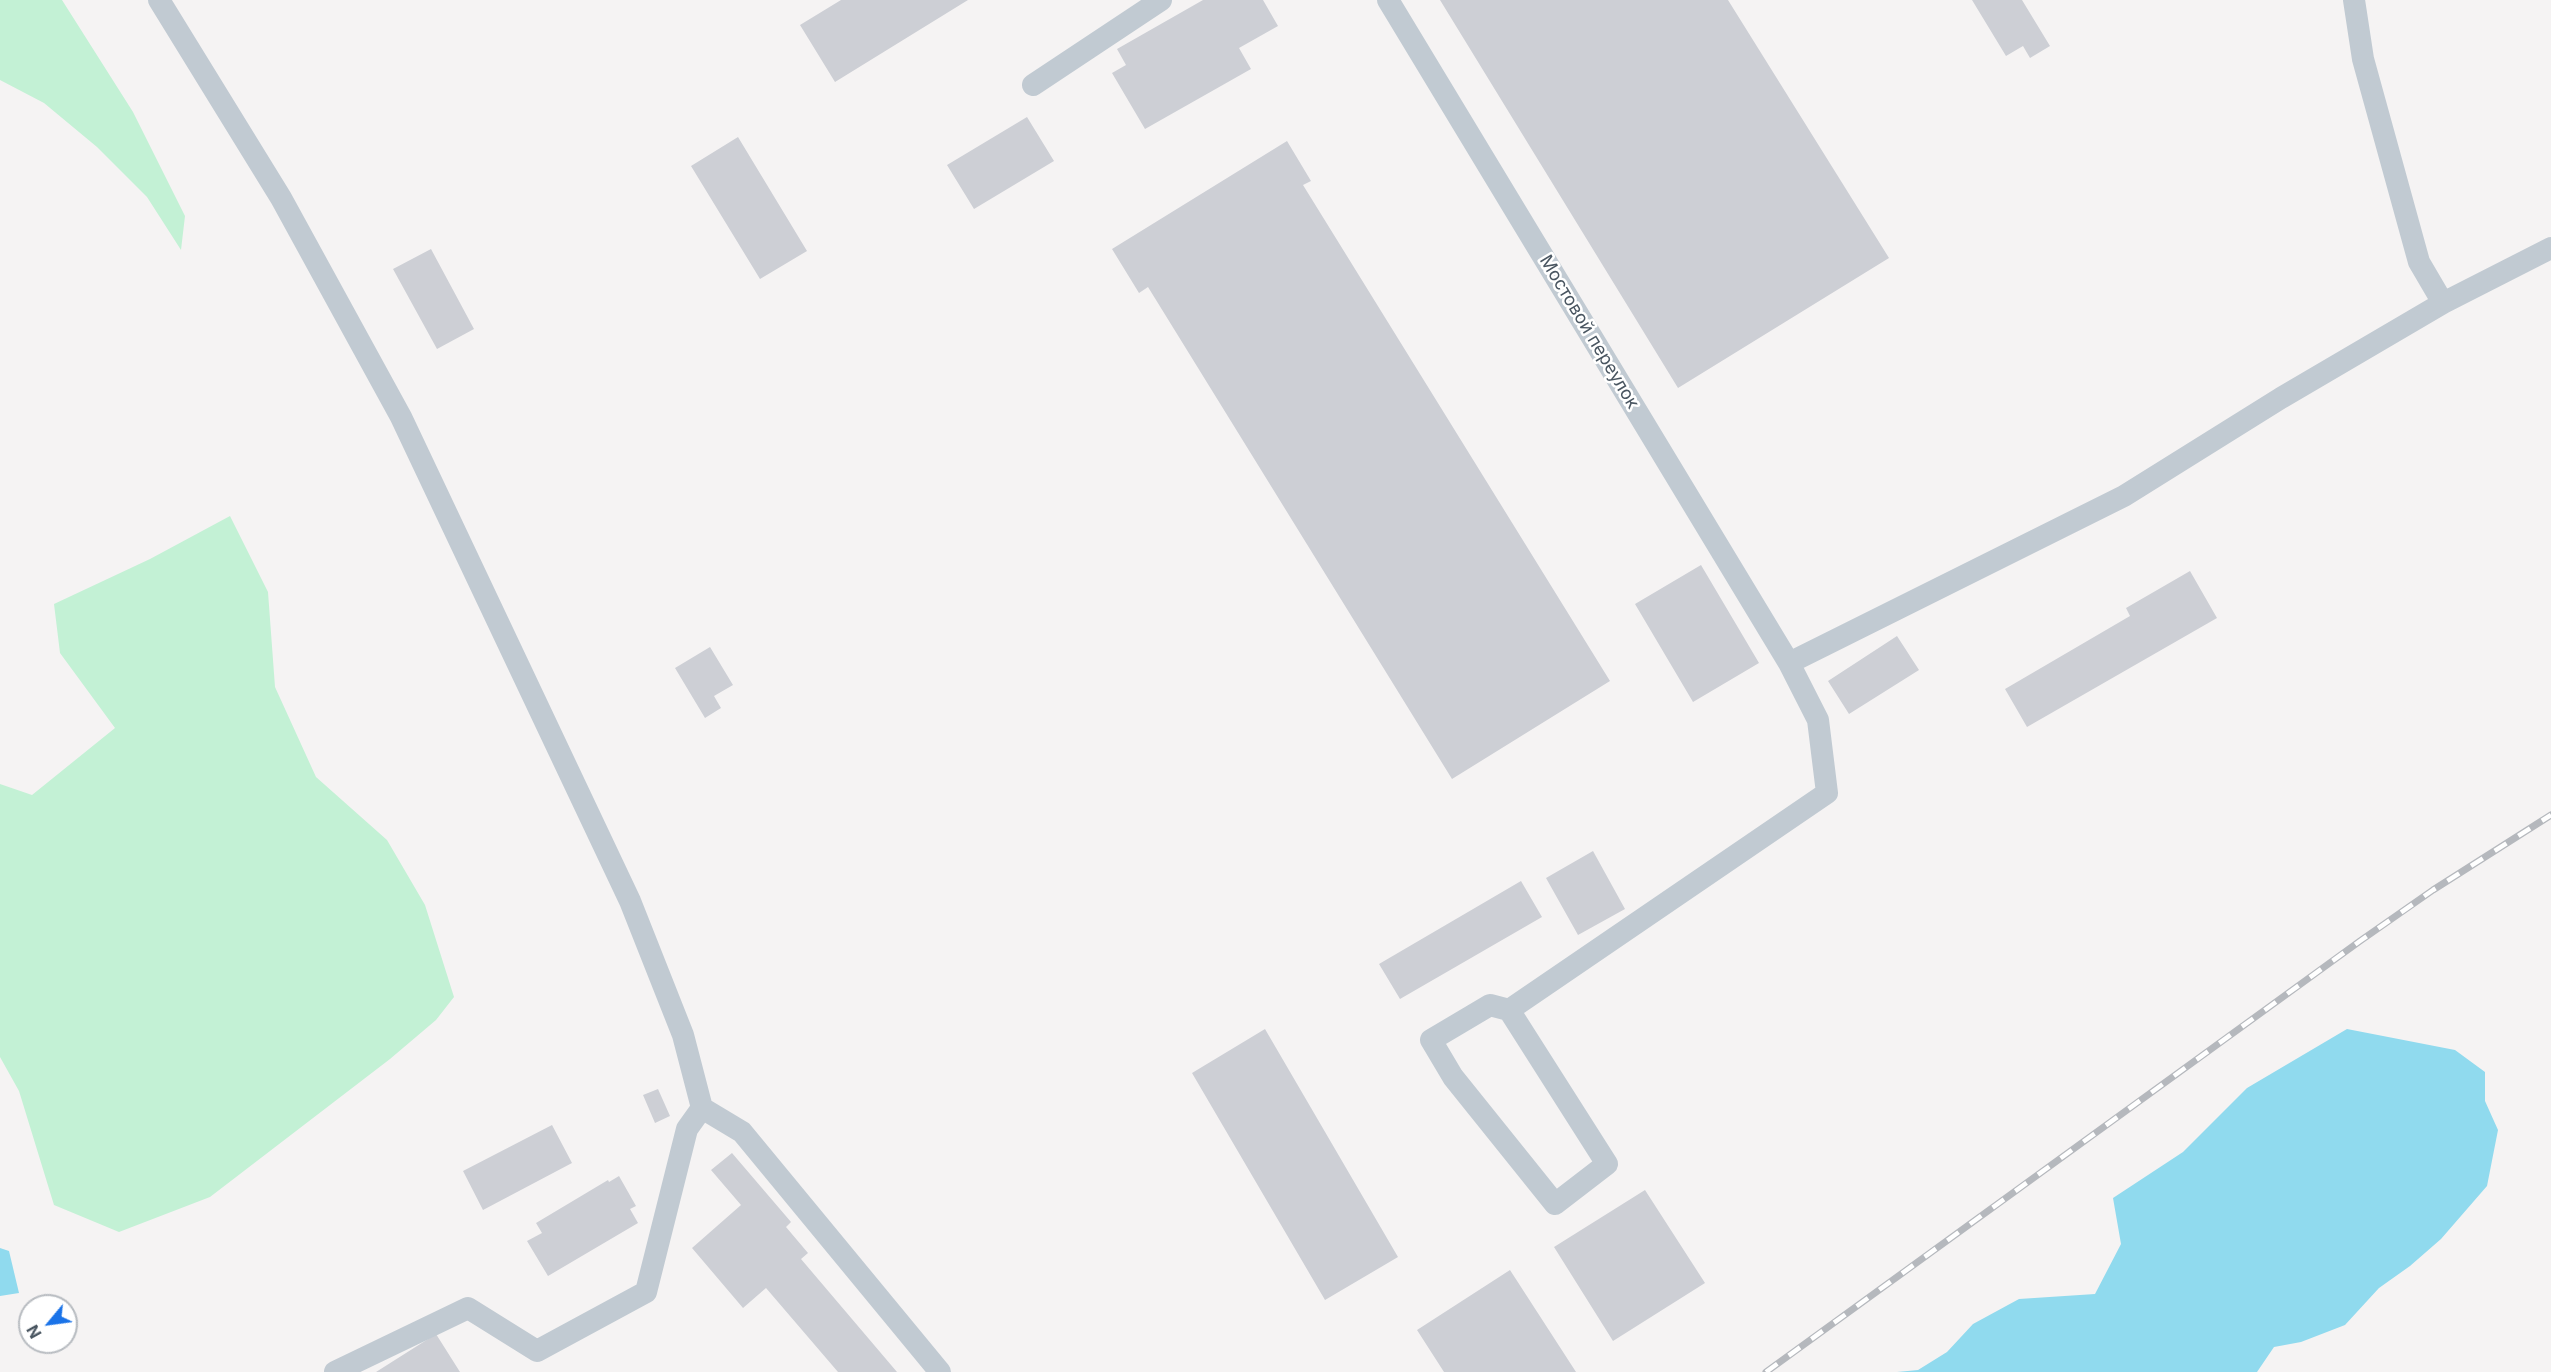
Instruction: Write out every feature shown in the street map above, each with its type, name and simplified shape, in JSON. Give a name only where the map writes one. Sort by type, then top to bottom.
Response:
[{"type":"street","points":[[159,0],[281,198],[401,417],[630,901],[683,1035],[702,1108],[742,1132],[940,1372]]},
{"type":"street","points":[[1033,85],[1161,0]]},
{"type":"street","name":"Мостовой переулок","points":[[1388,0],[1789,663],[1818,720],[1827,793],[1509,1010]]},
{"type":"street","points":[[2354,0],[2363,59],[2418,262],[2443,303]]},
{"type":"street","points":[[1789,663],[2124,496],[2282,398],[2443,303],[2551,248]]},
{"type":"street","points":[[1490,1005],[1509,1010],[1607,1164],[1555,1204],[1453,1077],[1431,1040],[1490,1005]]},
{"type":"street","points":[[335,1372],[468,1308],[537,1352],[646,1292],[687,1129],[702,1108]]},
{"type":"green space","points":[[0,0],[62,0],[133,112],[185,216],[181,250],[147,197],[97,147],[44,103],[0,80]]},
{"type":"green space","points":[[230,516],[268,592],[275,687],[316,777],[387,840],[425,905],[454,997],[436,1020],[390,1059],[210,1197],[119,1232],[54,1205],[19,1091],[0,1057],[0,784],[32,795],[115,728],[60,653],[54,604],[150,559]]},
{"type":"water","points":[[2347,1029],[2455,1050],[2485,1072],[2485,1101],[2498,1130],[2487,1186],[2441,1239],[2410,1266],[2379,1288],[2345,1325],[2301,1342],[2274,1347],[2257,1372],[1897,1372],[1918,1370],[1947,1352],[1973,1324],[2019,1299],[2095,1294],[2121,1244],[2113,1198],[2183,1152],[2247,1088]]},
{"type":"water","points":[[0,1248],[9,1251],[19,1293],[0,1296]]},
{"type":"building","points":[[841,0],[968,0],[835,82],[800,25]]},
{"type":"building","points":[[1203,0],[1263,0],[1278,26],[1239,48],[1251,69],[1145,129],[1112,73],[1126,65],[1117,49]]},
{"type":"building","points":[[1440,0],[1728,0],[1889,258],[1678,388]]},
{"type":"building","points":[[1972,0],[2022,0],[2050,46],[2030,58],[2023,46],[2006,56]]},
{"type":"building","points":[[1027,117],[1054,161],[974,209],[947,165]]},
{"type":"building","points":[[738,137],[807,251],[760,279],[691,166]]},
{"type":"building","points":[[1287,141],[1311,181],[1303,185],[1610,681],[1452,779],[1148,287],[1139,293],[1112,249]]},
{"type":"building","points":[[431,249],[474,329],[437,349],[393,269]]},
{"type":"building","points":[[1701,565],[1759,663],[1693,702],[1635,604]]},
{"type":"building","points":[[2190,571],[2217,618],[2027,727],[2005,689],[2130,616],[2126,608]]},
{"type":"building","points":[[1897,636],[1919,670],[1849,714],[1828,681]]},
{"type":"building","points":[[710,647],[733,685],[714,696],[721,708],[705,718],[675,668]]},
{"type":"building","points":[[1593,851],[1625,909],[1578,935],[1546,878]]},
{"type":"building","points":[[1521,881],[1542,917],[1400,999],[1379,964]]},
{"type":"building","points":[[1265,1029],[1398,1257],[1325,1300],[1192,1073]]},
{"type":"building","points":[[658,1089],[670,1116],[655,1123],[643,1095]]},
{"type":"building","points":[[552,1125],[572,1163],[483,1210],[463,1171]]},
{"type":"building","points":[[732,1153],[791,1222],[786,1227],[808,1253],[801,1259],[897,1372],[838,1372],[766,1288],[743,1308],[692,1248],[741,1205],[711,1170]]},
{"type":"building","points":[[619,1176],[636,1206],[630,1209],[638,1223],[548,1276],[527,1241],[542,1233],[536,1223],[608,1180],[609,1182]]},
{"type":"building","points":[[1645,1190],[1705,1283],[1613,1341],[1554,1247]]},
{"type":"building","points":[[1510,1270],[1576,1372],[1444,1372],[1417,1330]]},
{"type":"building","points":[[436,1334],[460,1372],[376,1372]]},
{"type":"railway","points":[[1766,1372],[2360,941],[2433,890],[2551,815]]}]
